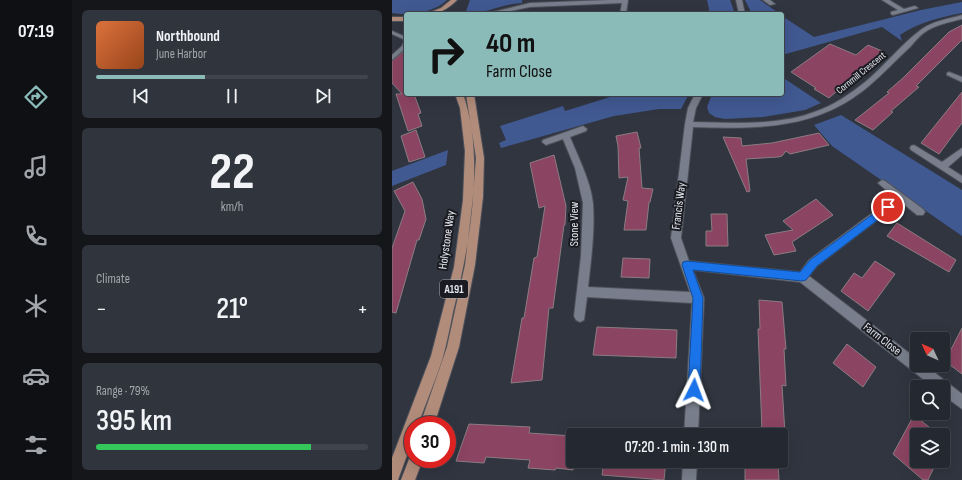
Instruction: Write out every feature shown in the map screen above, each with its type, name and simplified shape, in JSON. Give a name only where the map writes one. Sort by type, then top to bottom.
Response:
[{"type":"main road","points":[[433,12],[452,2]]},
{"type":"main road","points":[[448,12],[452,2]]},
{"type":"main road","points":[[392,19],[404,19]]},
{"type":"main road","name":"Holystone Way","points":[[392,477],[437,356],[459,267],[468,200],[469,151],[464,108],[460,96]]},
{"type":"main road","name":"A191","points":[[430,416],[452,347],[470,265],[478,197],[480,158],[470,96]]},
{"type":"main road","points":[[408,480],[413,468]]},
{"type":"street","points":[[495,12],[529,3],[624,0],[623,12]]},
{"type":"street","points":[[739,0],[742,12]]},
{"type":"street","points":[[766,0],[772,4]]},
{"type":"street","points":[[884,0],[903,11]]},
{"type":"street","points":[[893,13],[915,8]]},
{"type":"street","name":"Cornmill Crescent","points":[[689,124],[746,126],[789,121],[818,114],[842,102],[867,84],[924,30],[938,23],[960,19]]},
{"type":"street","points":[[949,74],[962,80]]},
{"type":"street","name":"Francis Way","points":[[691,428],[698,298],[676,238],[689,124],[692,108],[697,96]]},
{"type":"street","points":[[546,142],[583,129]]},
{"type":"street","name":"Stone View","points":[[565,135],[579,168],[588,203],[588,234],[580,316]]},
{"type":"street","points":[[914,148],[962,180]]},
{"type":"street","points":[[942,167],[962,151]]},
{"type":"street","points":[[882,183],[920,212]]},
{"type":"street","points":[[687,265],[802,277],[813,263],[901,197]]},
{"type":"street","name":"Farm Close","points":[[802,277],[962,402]]},
{"type":"street","points":[[582,292],[698,298]]},
{"type":"street","points":[[688,480],[689,468]]},
{"type":"lane","points":[[392,32],[404,38]]},
{"type":"lane","points":[[392,58],[404,47]]},
{"type":"shaded area","points":[[392,0],[447,0],[428,11],[404,12],[404,14],[392,13]]},
{"type":"shaded area","points":[[470,0],[522,0],[522,3],[480,12],[466,12]]},
{"type":"shaded area","points":[[707,0],[730,0],[734,12],[710,12]]},
{"type":"shaded area","points":[[745,0],[760,0],[777,12],[751,12]]},
{"type":"shaded area","points":[[962,2],[962,13],[914,27],[900,35],[902,41],[882,27],[784,54],[784,17],[814,37],[921,10]]},
{"type":"shaded area","points":[[784,78],[821,103],[805,110],[763,117],[725,119],[715,117],[709,113],[707,107],[711,96],[784,96]]},
{"type":"shaded area","points":[[614,96],[688,96],[681,109],[659,109],[614,116],[501,148],[499,143],[506,140],[500,126],[563,106],[565,111]]},
{"type":"shaded area","points":[[841,115],[962,190],[962,236],[832,146],[814,125]]},
{"type":"shaded area","points":[[448,150],[446,165],[392,186],[392,171]]},
{"type":"building","points":[[962,25],[962,40],[916,86],[919,87],[891,111],[893,112],[873,130],[855,120],[889,93],[887,92],[949,32]]},
{"type":"building","points":[[830,44],[856,55],[868,45],[882,51],[829,98],[791,72]]},
{"type":"building","points":[[403,52],[404,53],[404,96],[415,96],[421,113],[418,114],[422,126],[408,131],[396,94],[402,94],[392,83],[392,61]]},
{"type":"building","points":[[962,92],[962,123],[939,154],[921,143]]},
{"type":"building","points":[[416,130],[425,157],[409,162],[401,136]]},
{"type":"building","points":[[637,132],[641,148],[639,148],[642,188],[653,189],[649,202],[646,230],[624,230],[628,201],[623,200],[628,177],[619,178],[618,146],[616,136]]},
{"type":"building","points":[[819,133],[829,145],[790,154],[786,151],[782,156],[778,157],[746,159],[750,191],[747,192],[723,137],[741,138],[742,146],[772,143]]},
{"type":"building","points":[[554,155],[566,206],[565,225],[553,308],[549,308],[542,380],[511,383],[534,258],[537,257],[545,206],[539,208],[530,163]]},
{"type":"building","points":[[413,182],[422,199],[426,219],[419,240],[417,240],[396,313],[392,312],[392,248],[405,211],[394,191]]},
{"type":"building","points":[[816,199],[833,215],[792,242],[796,251],[774,255],[765,235],[793,230],[783,221]]},
{"type":"building","points":[[711,214],[727,214],[728,246],[706,246],[706,231],[712,231]]},
{"type":"building","points":[[897,223],[956,260],[949,272],[887,236]]},
{"type":"building","points":[[623,258],[650,259],[649,278],[621,277]]},
{"type":"building","points":[[875,261],[895,274],[868,311],[841,291],[854,273],[862,278]]},
{"type":"building","points":[[759,300],[782,302],[786,349],[784,349],[786,386],[782,385],[785,428],[762,428],[758,329],[760,329]]},
{"type":"building","points":[[597,327],[677,330],[676,358],[593,355]]},
{"type":"building","points":[[962,328],[962,374],[950,365],[950,351]]},
{"type":"building","points":[[847,344],[876,367],[863,387],[833,363]]},
{"type":"building","points":[[911,420],[920,420],[930,428],[910,428],[910,468],[934,468],[928,480],[923,480],[893,454]]},
{"type":"building","points":[[469,424],[530,427],[529,433],[566,436],[566,468],[573,468],[573,470],[556,468],[555,470],[528,468],[530,460],[486,457],[484,463],[456,461]]},
{"type":"building","points":[[603,468],[665,468],[664,480],[602,475]]},
{"type":"building","points":[[745,468],[778,468],[779,480],[745,480]]},
{"type":"route","points":[[694,390],[698,298],[687,265],[802,277],[813,263],[888,207]]}]
